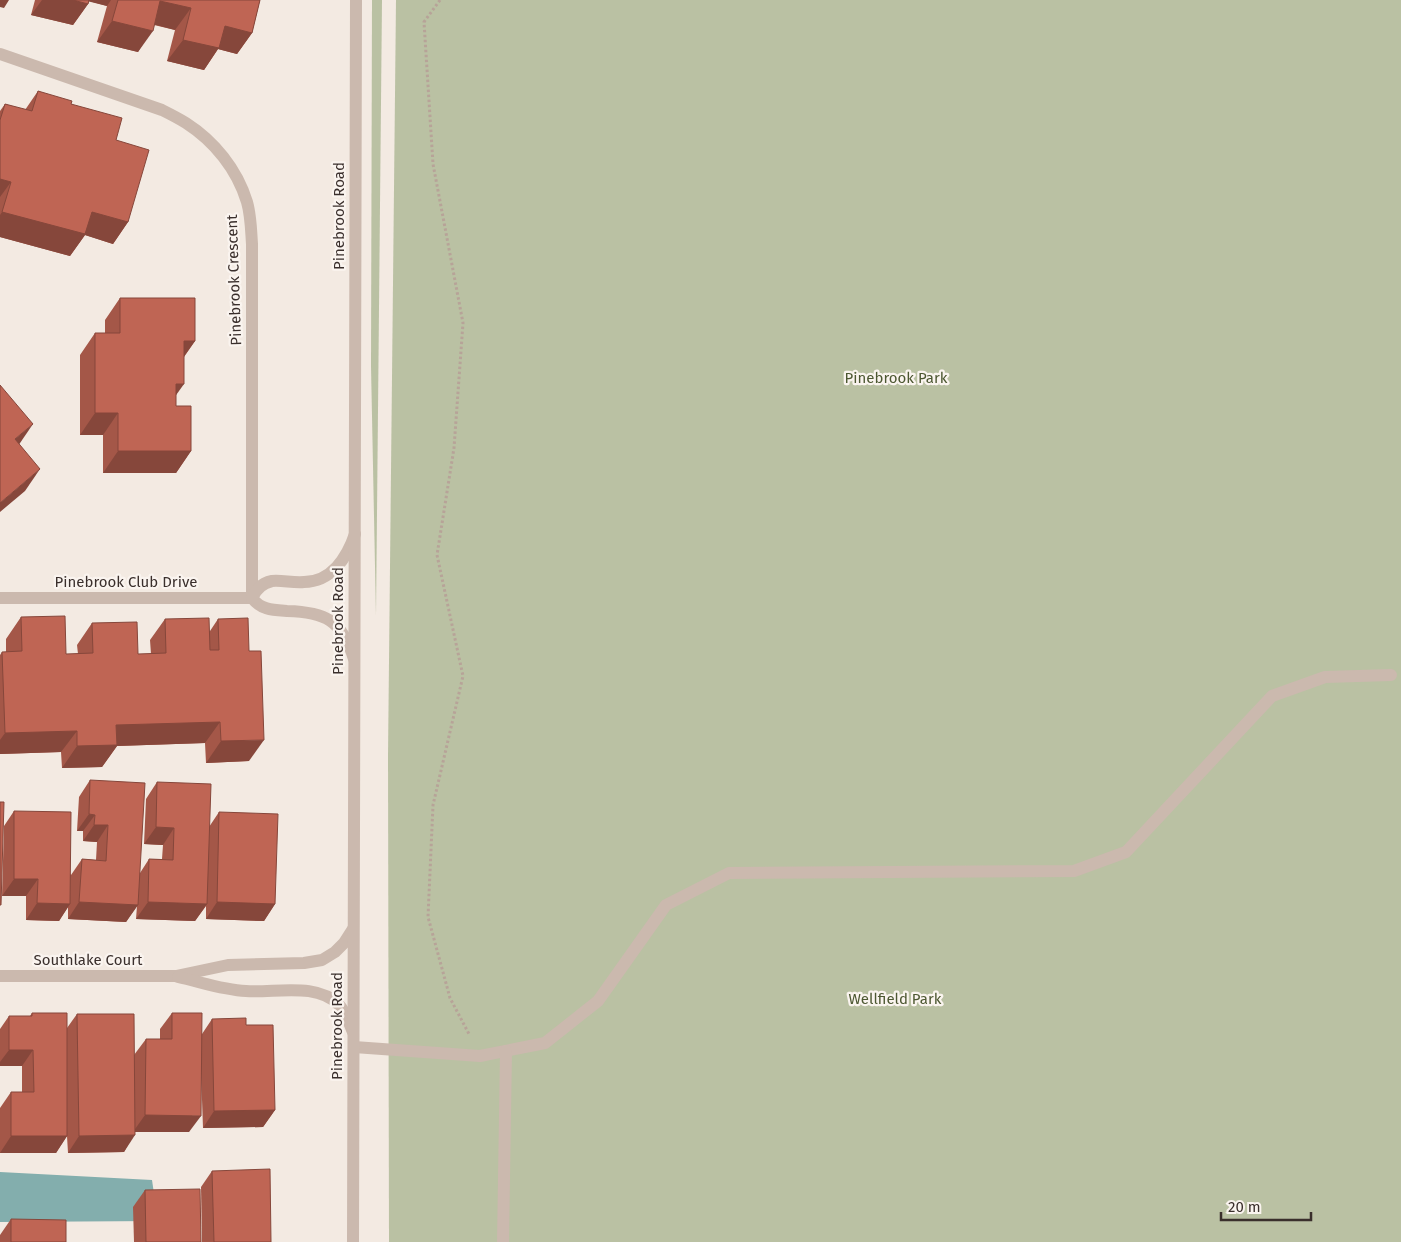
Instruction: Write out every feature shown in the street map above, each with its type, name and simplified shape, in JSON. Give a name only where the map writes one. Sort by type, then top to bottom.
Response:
[{"type":"street","name":"Pinebrook Road","points":[[353,1242],[356,0]]},
{"type":"street","name":"Pinebrook Crescent","points":[[0,54],[162,110],[186,123],[210,141],[227,161],[239,182],[247,202],[252,244],[252,598]]},
{"type":"street","points":[[252,598],[255,590],[272,581],[306,582],[320,579],[330,574],[346,556],[355,534]]},
{"type":"street","name":"Pinebrook Club Drive","points":[[0,598],[252,598],[266,609],[306,611],[328,619],[346,638],[355,661]]},
{"type":"street","points":[[354,1041],[480,1056],[544,1043],[598,1001],[666,905],[729,873],[1074,871],[1126,852],[1272,696],[1325,677],[1391,675]]},
{"type":"street","name":"Southlake Court","points":[[0,976],[176,976],[228,965],[304,963],[322,960],[335,952],[340,948],[353,928]]},
{"type":"street","name":"Southlake Court","points":[[176,976],[244,991],[309,990],[321,993],[340,1006],[348,1018],[354,1041]]},
{"type":"street","points":[[503,1242],[506,1051]]},
{"type":"path","points":[[440,0],[424,22],[433,164],[463,323],[454,448],[437,555],[463,676],[433,805],[428,917],[450,998],[480,1056]]},
{"type":"green space","points":[[372,0],[382,0],[376,616],[371,366]]},
{"type":"green space","name":"Pinebrook Park","points":[[396,0],[1401,0],[1401,1242],[389,1242],[388,756]]},
{"type":"water","points":[[0,1172],[152,1180],[158,1221],[0,1222]]},
{"type":"building","points":[[73,0],[89,0],[88,4]]},
{"type":"building","points":[[118,0],[260,0],[252,33],[225,26],[219,48],[183,40],[191,8],[160,1],[153,31],[112,21]]},
{"type":"building","points":[[38,91],[72,101],[71,104],[122,118],[116,140],[149,150],[128,222],[92,212],[85,234],[2,212],[11,182],[0,179],[0,120],[5,104],[32,111]]},
{"type":"building","points":[[120,298],[195,298],[195,341],[184,341],[184,384],[176,384],[176,406],[191,406],[191,451],[118,451],[118,413],[95,413],[95,333],[120,333]]},
{"type":"building","points":[[0,385],[33,424],[15,439],[40,469],[0,503]]},
{"type":"building","points":[[65,616],[66,654],[93,653],[92,623],[137,622],[138,654],[166,653],[165,619],[209,618],[210,650],[219,650],[218,619],[248,618],[249,651],[261,651],[264,740],[221,741],[220,722],[116,725],[117,745],[77,746],[77,731],[5,733],[2,652],[22,651],[21,617]]},
{"type":"building","points":[[90,780],[145,783],[138,905],[79,902],[82,859],[106,861],[108,825],[94,825],[95,815],[89,814]]},
{"type":"building","points":[[157,782],[211,784],[207,904],[148,902],[149,859],[173,860],[174,828],[156,827]]},
{"type":"building","points":[[0,802],[4,802],[1,905],[0,905]]},
{"type":"building","points":[[14,811],[71,812],[70,904],[37,903],[38,879],[14,879]]},
{"type":"building","points":[[219,812],[278,814],[275,904],[217,902]]},
{"type":"building","points":[[32,1013],[67,1013],[67,1136],[11,1136],[11,1092],[34,1092],[33,1050],[9,1050],[9,1016],[32,1016]]},
{"type":"building","points":[[172,1013],[202,1013],[201,1116],[145,1115],[146,1039],[172,1039]]},
{"type":"building","points":[[77,1014],[134,1014],[135,1135],[79,1136]]},
{"type":"building","points":[[246,1018],[246,1025],[273,1025],[275,1110],[214,1111],[212,1019]]},
{"type":"building","points":[[270,1169],[271,1242],[214,1242],[212,1171]]},
{"type":"building","points":[[200,1189],[201,1242],[146,1242],[145,1190]]},
{"type":"building","points":[[11,1219],[66,1220],[66,1242],[11,1242]]},
{"type":"park label","name":"Wellfield Park","points":[[895,999]]}]
